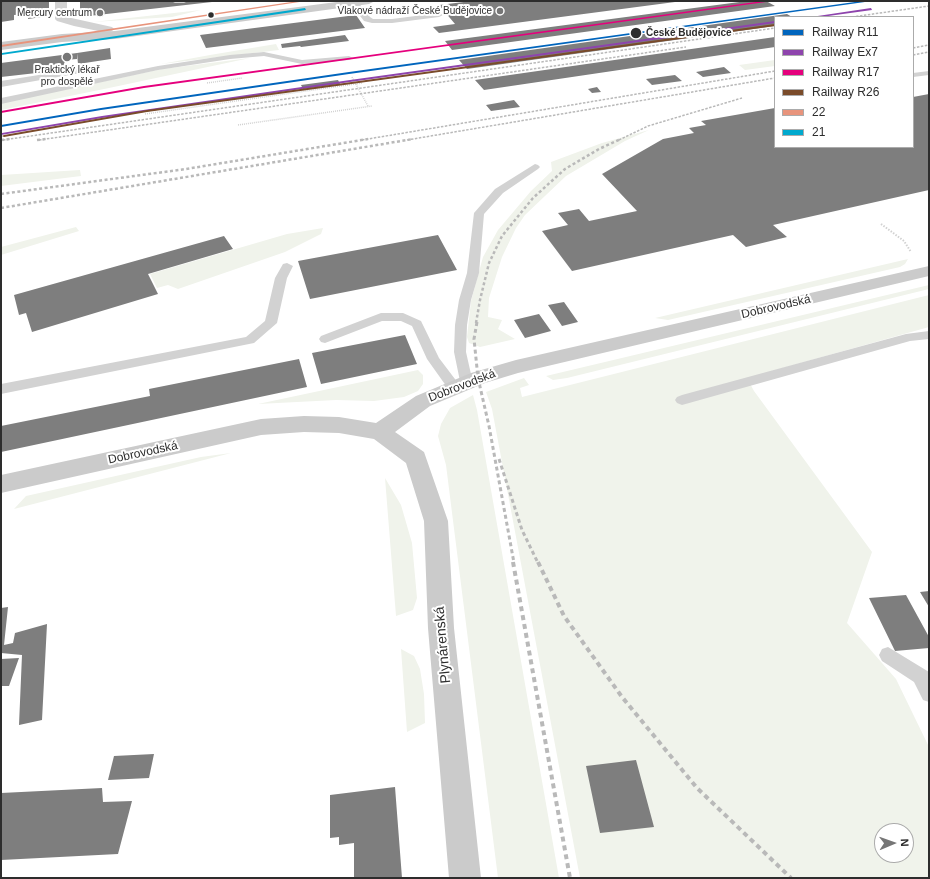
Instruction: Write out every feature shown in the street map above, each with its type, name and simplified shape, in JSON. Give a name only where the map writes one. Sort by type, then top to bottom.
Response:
[{"type":"main road","points":[[1,46],[304,1]]},
{"type":"main road","points":[[62,38],[115,35],[369,1]]},
{"type":"main road","name":"Dobrovodská","points":[[1,484],[261,427],[304,424],[340,425],[380,432],[423,401],[460,385],[516,367],[929,271]]},
{"type":"main road","name":"Plynárenská","points":[[380,432],[416,458],[436,521],[441,628],[465,878]]},
{"type":"street","points":[[61,1],[61,19],[74,23],[108,29]]},
{"type":"lane","points":[[175,1],[184,1]]},
{"type":"lane","points":[[354,3],[360,8],[367,19],[372,21],[392,21],[439,15]]},
{"type":"lane","points":[[1,101],[158,68],[230,57],[264,54],[302,62],[349,58]]},
{"type":"lane","points":[[1,84],[89,69]]},
{"type":"lane","points":[[914,75],[929,73]]},
{"type":"lane","points":[[460,385],[461,324],[465,300],[473,273],[479,213],[499,191],[535,167]]},
{"type":"lane","points":[[1,389],[250,340],[271,323],[281,278],[287,266]]},
{"type":"lane","points":[[325,340],[381,317],[403,317],[417,324],[433,359],[460,385]]},
{"type":"lane","points":[[682,400],[910,337],[929,335]]},
{"type":"lane","points":[[888,655],[928,685]]},
{"type":"path","points":[[145,114],[362,83]]},
{"type":"path","points":[[238,125],[372,106]]},
{"type":"path","points":[[881,224],[904,241],[910,252]]},
{"type":"shaded area","points":[[201,10],[172,17],[93,22]]},
{"type":"shaded area","points":[[276,44],[279,50],[161,64],[210,55]]},
{"type":"shaded area","points":[[250,58],[1,110],[1,103],[162,69]]},
{"type":"shaded area","points":[[774,60],[774,66],[745,70],[739,65]]},
{"type":"shaded area","points":[[649,130],[625,141],[566,176],[525,215],[516,228],[502,257],[489,298],[488,317],[502,320],[498,329],[515,339],[480,347],[469,343],[467,337],[471,301],[483,257],[498,230],[531,191],[552,171],[551,162],[602,143]]},
{"type":"shaded area","points":[[80,170],[81,176],[1,186],[1,175]]},
{"type":"shaded area","points":[[76,227],[79,231],[1,255],[1,247]]},
{"type":"shaded area","points":[[323,228],[321,234],[285,252],[178,289],[168,285],[157,288],[150,274],[287,234]]},
{"type":"shaded area","points":[[908,259],[905,264],[900,267],[668,320],[655,318]]},
{"type":"shaded area","points":[[929,285],[929,289],[567,378],[553,380],[546,376]]},
{"type":"shaded area","points":[[929,295],[929,327],[747,378],[754,391],[872,552],[847,623],[896,679],[929,747],[929,878],[580,878],[492,409],[486,392],[524,378],[529,385],[520,388],[522,397]]},
{"type":"shaded area","points":[[418,370],[423,375],[423,384],[418,391],[404,397],[374,401],[336,400],[258,404]]},
{"type":"shaded area","points":[[473,395],[477,410],[559,878],[498,878],[446,465],[438,436],[441,424],[450,408]]},
{"type":"shaded area","points":[[231,453],[14,509],[26,496],[201,457]]},
{"type":"shaded area","points":[[385,478],[401,505],[412,543],[417,598],[413,610],[396,616]]},
{"type":"shaded area","points":[[401,649],[414,656],[420,669],[424,694],[425,723],[407,732]]},
{"type":"building","points":[[1,1],[49,1],[49,16],[28,19],[28,14],[14,15],[14,20],[1,22]]},
{"type":"building","name":"Mercury centrum","points":[[80,1],[212,1],[212,2],[80,17]]},
{"type":"building","points":[[472,1],[675,2],[439,33],[433,27],[455,24],[439,5]]},
{"type":"building","points":[[747,1],[766,1],[775,6],[452,50],[445,41]]},
{"type":"building","points":[[787,14],[790,16],[774,16],[774,26],[467,69],[459,60]]},
{"type":"building","points":[[356,15],[365,28],[206,48],[200,35]]},
{"type":"building","points":[[345,35],[349,41],[282,48],[281,44]]},
{"type":"building","points":[[774,37],[774,47],[484,90],[475,80]]},
{"type":"building","points":[[110,48],[111,59],[78,64],[77,53]]},
{"type":"building","points":[[77,53],[77,59],[65,60],[63,70],[1,77],[1,63]]},
{"type":"building","points":[[724,67],[731,73],[703,77],[696,72]]},
{"type":"building","points":[[675,75],[682,81],[652,85],[646,79]]},
{"type":"building","points":[[338,80],[340,84],[303,89],[301,85]]},
{"type":"building","points":[[597,87],[601,92],[592,93],[588,89]]},
{"type":"building","points":[[929,94],[929,190],[773,225],[787,237],[746,247],[733,235],[572,271],[542,231],[568,225],[558,213],[579,209],[589,221],[637,211],[602,174],[663,139],[694,133],[689,128],[706,125],[701,121],[774,108],[774,148],[914,148],[914,97]]},
{"type":"building","points":[[514,100],[520,107],[491,111],[486,105]]},
{"type":"building","points":[[438,235],[457,270],[310,299],[298,261]]},
{"type":"building","points":[[224,236],[233,249],[148,274],[158,294],[32,332],[26,313],[19,315],[14,295]]},
{"type":"building","points":[[564,302],[578,322],[562,326],[548,305]]},
{"type":"building","points":[[539,314],[551,331],[525,338],[514,320]]},
{"type":"building","points":[[405,335],[417,364],[321,384],[312,353]]},
{"type":"building","points":[[299,359],[307,387],[1,452],[1,426],[150,396],[149,389]]},
{"type":"building","points":[[929,591],[929,607],[920,592]]},
{"type":"building","points":[[906,595],[929,637],[929,648],[895,651],[869,598]]},
{"type":"building","points":[[8,607],[4,645],[13,643],[15,633],[47,624],[42,720],[19,725],[22,655],[1,653],[1,608]]},
{"type":"building","points":[[19,658],[9,686],[1,686],[1,659]]},
{"type":"building","points":[[154,754],[149,778],[108,780],[114,756]]},
{"type":"building","points":[[636,760],[654,827],[600,833],[586,766]]},
{"type":"building","points":[[395,787],[402,878],[354,878],[354,843],[339,845],[339,837],[330,838],[330,795]]},
{"type":"building","points":[[102,788],[103,802],[132,801],[118,854],[1,860],[1,793]]},
{"type":"railway","points":[[859,16],[929,6]]},
{"type":"railway","points":[[10,139],[774,28]]},
{"type":"railway","points":[[914,48],[929,45]]},
{"type":"railway","points":[[46,139],[686,47]]},
{"type":"railway","points":[[914,55],[929,52]]},
{"type":"railway","points":[[367,139],[774,71]]},
{"type":"railway","points":[[407,140],[774,78]]},
{"type":"railway","points":[[619,140],[648,126],[742,98]]},
{"type":"railway","points":[[1,140],[10,139]]},
{"type":"railway","points":[[3,140],[10,139]]},
{"type":"railway","points":[[37,140],[46,139]]},
{"type":"railway","points":[[39,140],[46,139]]},
{"type":"railway","points":[[1,194],[186,169],[367,139]]},
{"type":"railway","points":[[362,140],[367,139]]},
{"type":"railway","points":[[1,208],[413,139]]},
{"type":"railway","points":[[476,323],[489,263],[502,236],[533,198],[565,169],[599,149],[621,139]]},
{"type":"railway","points":[[477,322],[474,339],[478,378],[489,426],[514,563]]},
{"type":"railway","points":[[499,459],[522,530],[538,563]]},
{"type":"railway","points":[[513,562],[570,878]]},
{"type":"railway","points":[[538,562],[564,616],[622,697],[697,788],[791,878]]},
{"type":"rail line","name":"R17","points":[[1,112],[144,87],[771,1]]},
{"type":"rail line","name":"R11","points":[[1,126],[101,109],[349,73],[870,1]]},
{"type":"rail line","name":"Ex7","points":[[820,16],[871,9]]},
{"type":"rail line","name":"Ex7","points":[[2,134],[102,117],[350,81],[774,22]]},
{"type":"rail line","name":"R26","points":[[4,136],[147,111],[774,25]]},
{"type":"transit line","name":"22","points":[[1,46],[304,1]]},
{"type":"transit line","name":"21","points":[[2,54],[305,9]]},
{"type":"place","name":"Vlakové nádraží České Budějovice","points":[[500,11]]},
{"type":"place","name":"Mercury centrum","points":[[100,13]]},
{"type":"place","name":"České Budějovice","points":[[636,33]]},
{"type":"place","name":"Praktický lékař pro dospělé","points":[[67,57]]}]
